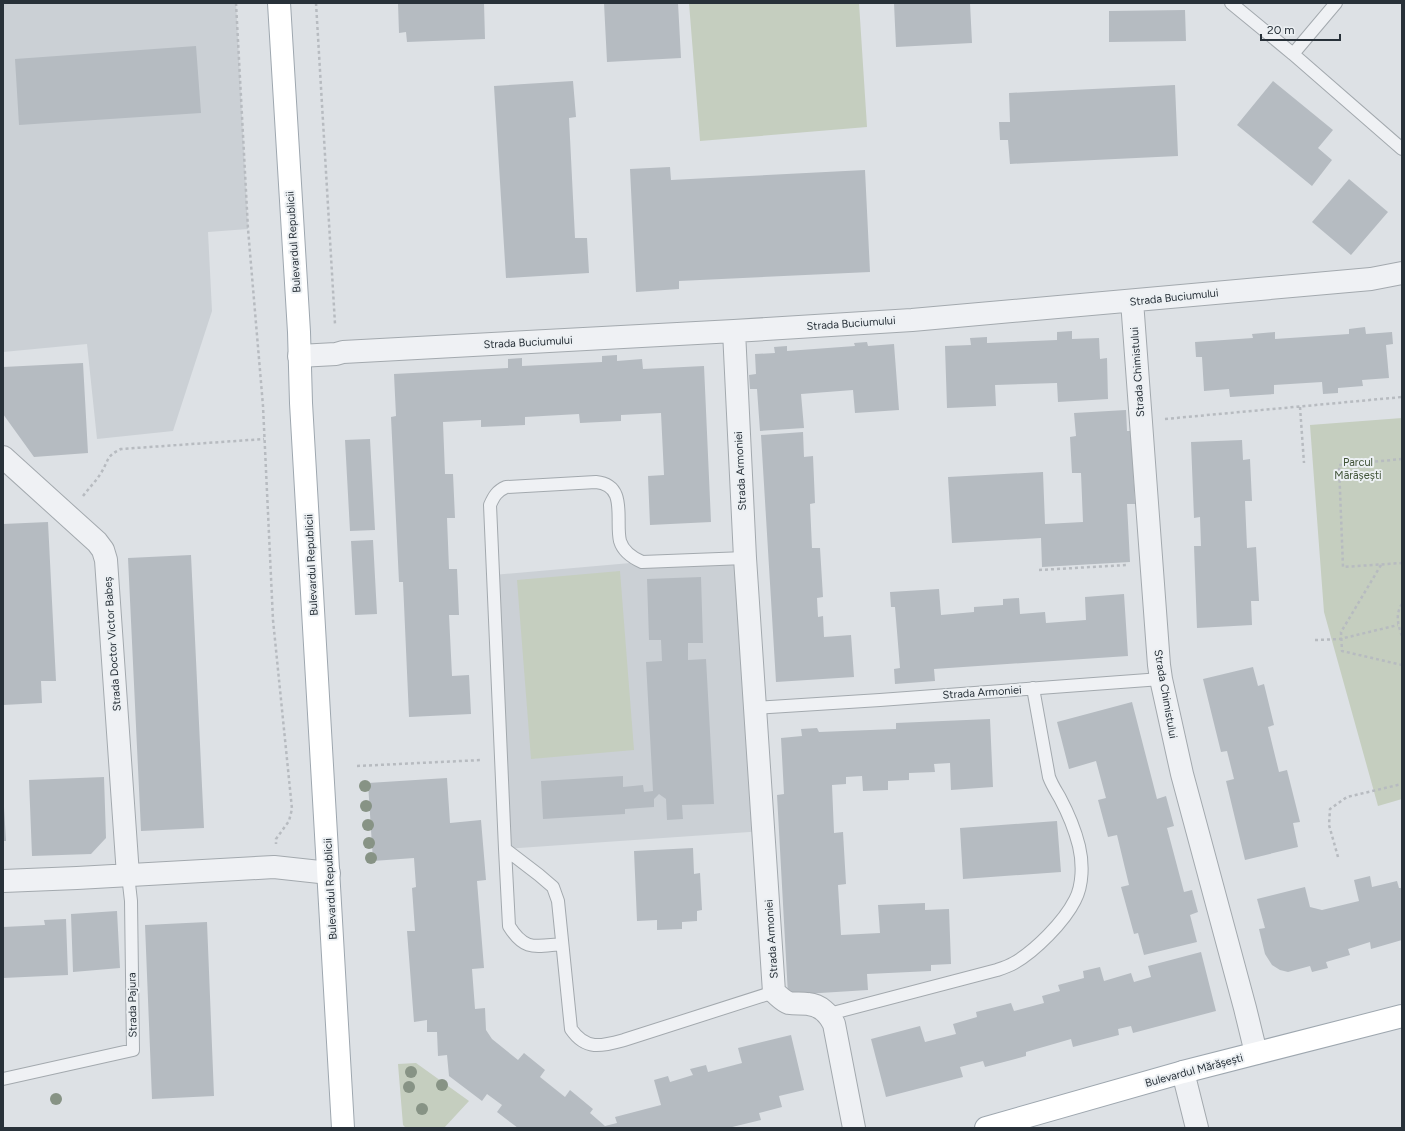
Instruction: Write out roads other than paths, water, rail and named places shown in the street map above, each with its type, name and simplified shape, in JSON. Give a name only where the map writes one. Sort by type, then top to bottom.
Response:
[{"type":"main road","name":"Bulevardul Republicii","points":[[279,3],[299,332],[299,356],[343,1128]]},
{"type":"main road","name":"Bulevardul Mărășești","points":[[986,1128],[1183,1072],[1402,1016]]},
{"type":"street","name":"Strada Buciumului","points":[[299,356],[336,354],[343,352],[912,320],[1132,301],[1301,284],[1371,279],[1402,273]]},
{"type":"street","name":"Strada Chimistului","points":[[1132,301],[1161,679],[1182,774],[1256,1053]]},
{"type":"street","name":"Strada Armoniei","points":[[734,331],[745,558],[774,992],[789,1003],[810,1004],[829,1014]]},
{"type":"street","name":"Strada Doctor Victor Babeș","points":[[3,457],[104,550],[106,560],[128,875]]},
{"type":"street","points":[[3,881],[274,867],[328,873]]},
{"type":"street","points":[[829,1014],[834,1024],[854,1128]]},
{"type":"street","points":[[1183,1072],[1197,1128]]},
{"type":"lane","points":[[1231,3],[1293,54],[1402,149]]},
{"type":"lane","points":[[1293,54],[1336,3]]},
{"type":"lane","points":[[562,944],[530,946],[522,942],[514,935],[509,926],[500,760],[490,513],[490,505],[494,496],[506,487],[596,482],[604,483],[611,487],[615,492],[620,541],[624,549],[635,559],[642,562],[745,558]]},
{"type":"lane","name":"Strada Armoniei","points":[[755,708],[1161,679]]},
{"type":"lane","points":[[829,1014],[997,970],[1012,964],[1036,946],[1068,912],[1076,899],[1082,875],[1080,848],[1072,823],[1060,798],[1052,787],[1049,777],[1033,688]]},
{"type":"lane","points":[[505,849],[553,887],[558,901],[571,1028],[580,1040],[592,1045],[601,1046],[774,992]]},
{"type":"lane","name":"Strada Pajura","points":[[3,1079],[132,1050],[131,901],[128,875]]},
{"type":"park label","name":"Parcul Mărășești","points":[[1358,468]]}]
